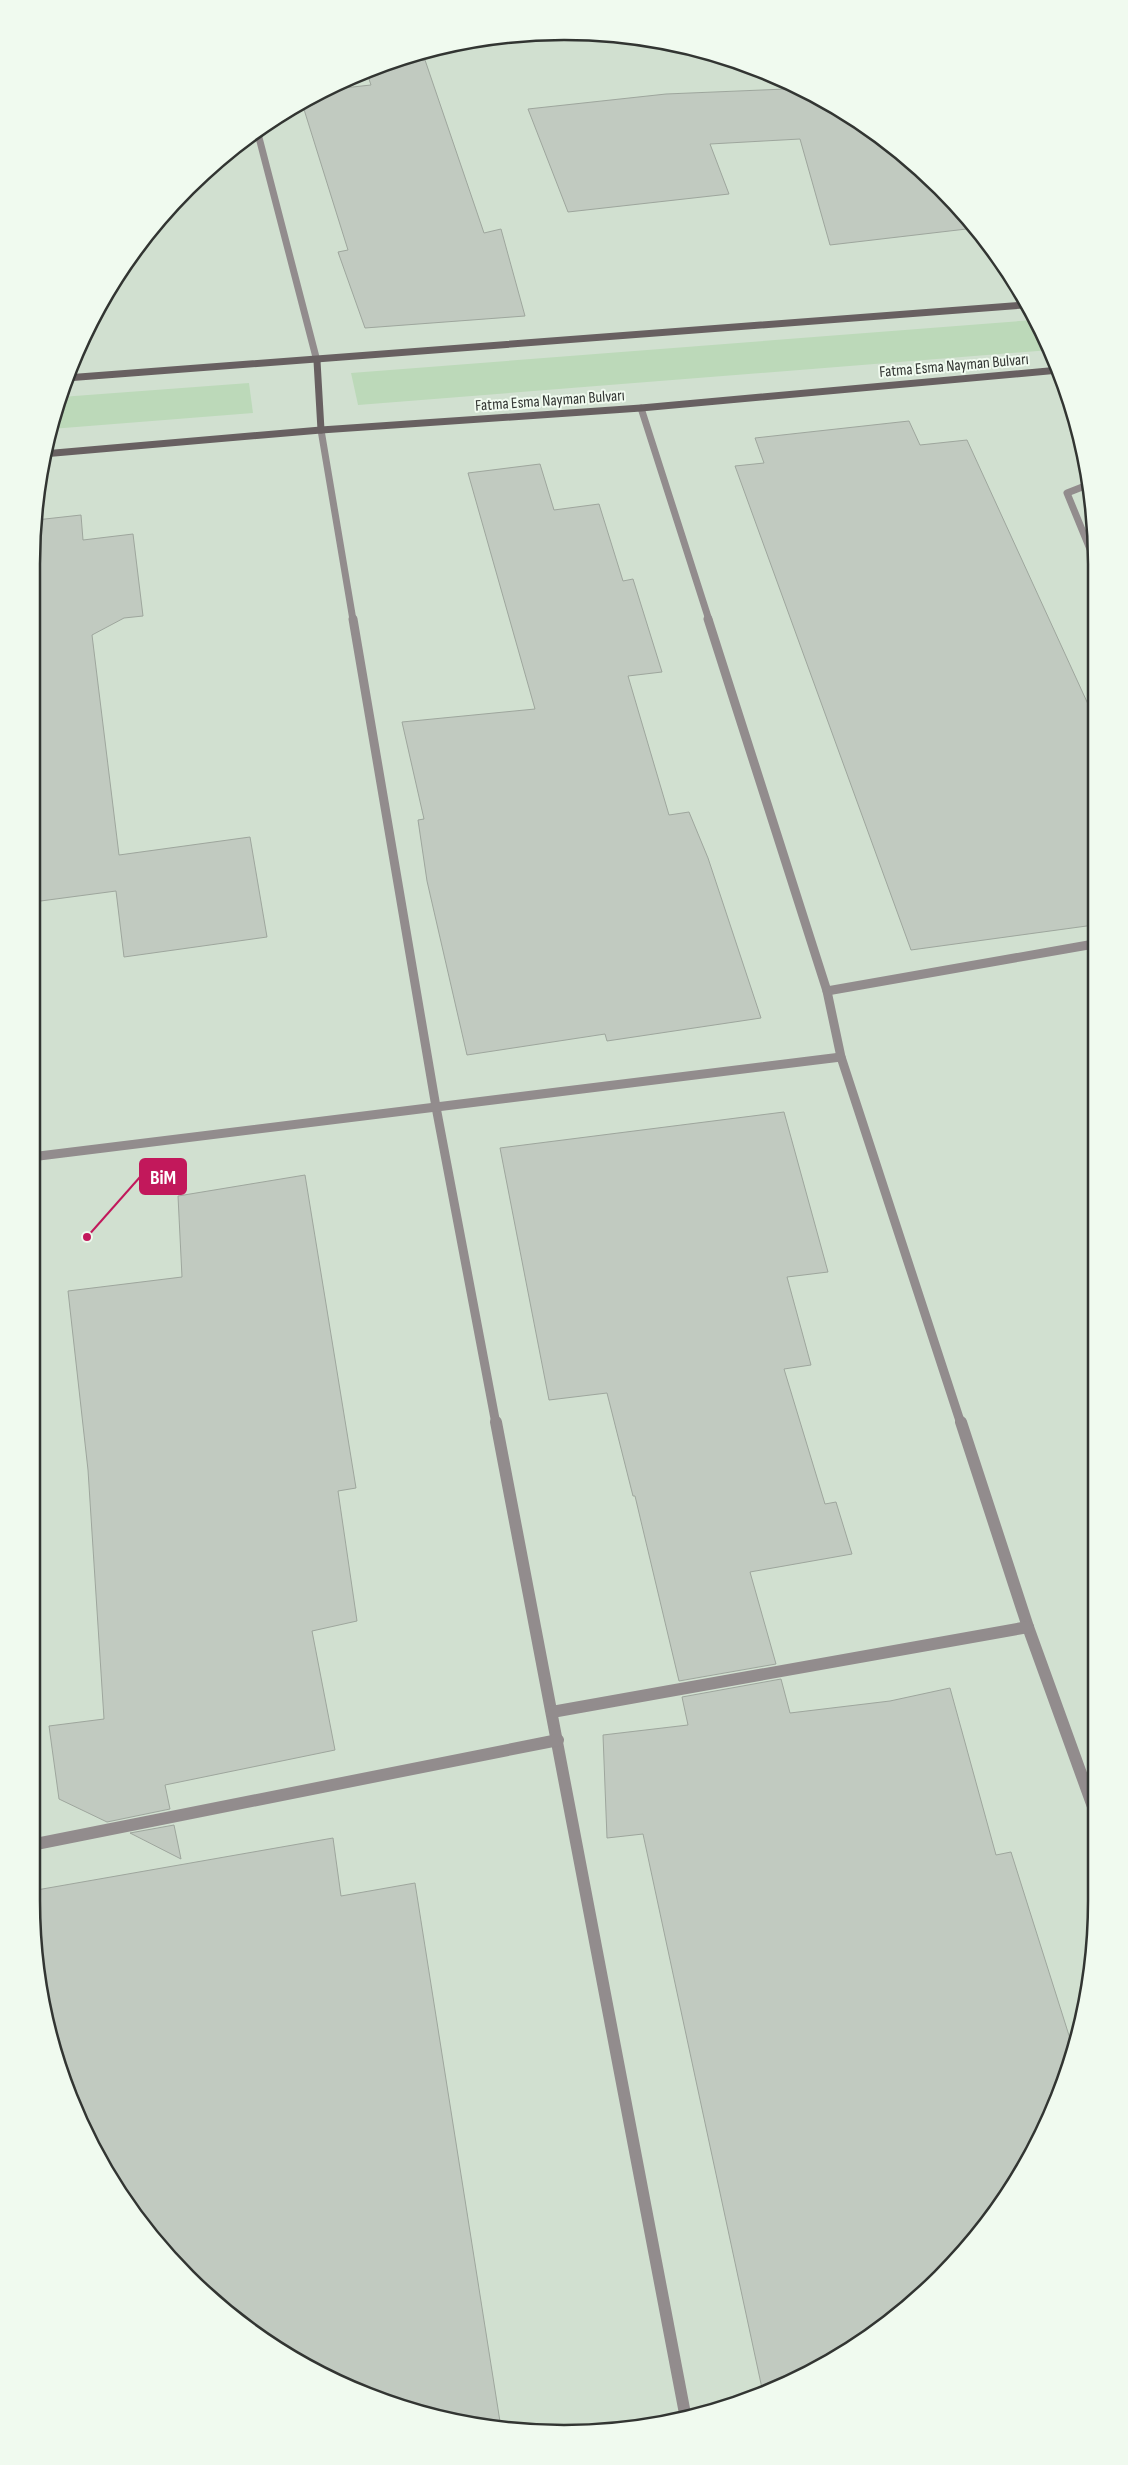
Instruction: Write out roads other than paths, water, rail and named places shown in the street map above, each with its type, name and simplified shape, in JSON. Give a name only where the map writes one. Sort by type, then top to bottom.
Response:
[{"type":"main road","points":[[75,377],[317,361],[1020,305]]},
{"type":"main road","points":[[317,361],[321,430]]},
{"type":"main road","name":"Fatma Esma Nayman Bulvarı","points":[[52,453],[321,430],[641,408],[1051,371]]},
{"type":"street","points":[[259,138],[317,361]]},
{"type":"street","points":[[641,408],[827,992],[841,1057],[1028,1626],[1088,1792]]},
{"type":"street","points":[[321,430],[436,1107],[684,2411]]},
{"type":"street","points":[[1082,487],[1067,494],[1087,543]]},
{"type":"street","points":[[827,992],[1088,945]]},
{"type":"street","points":[[40,1157],[841,1057]]},
{"type":"street","points":[[552,1712],[1028,1626]]},
{"type":"street","points":[[40,1843],[558,1740]]},
{"type":"place","name":"BiM","points":[[87,1237]]}]
